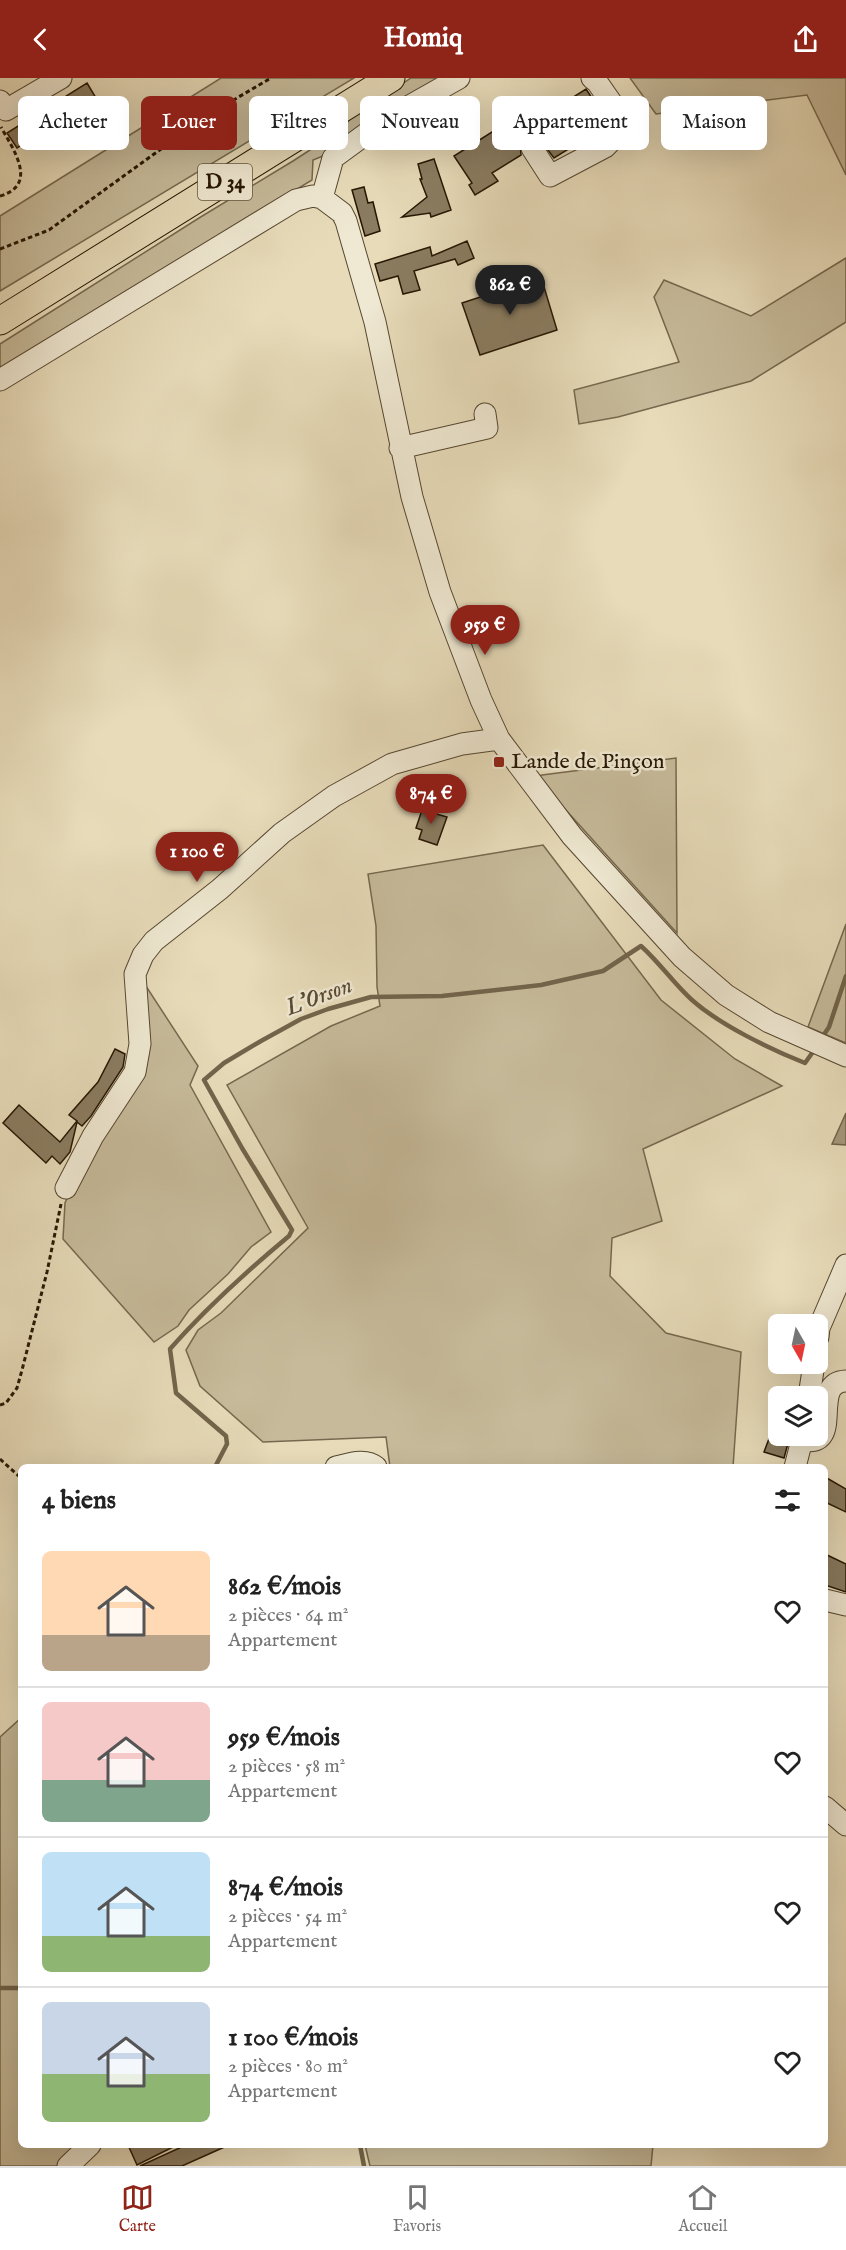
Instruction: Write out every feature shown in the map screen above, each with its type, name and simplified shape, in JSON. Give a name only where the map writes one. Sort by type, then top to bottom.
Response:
[{"type":"main road","name":"D 34","points":[[0,321],[391,78]]},
{"type":"street","points":[[1,113],[61,78]]},
{"type":"street","points":[[322,198],[333,158],[385,120],[459,78]]},
{"type":"street","points":[[592,78],[607,96]]},
{"type":"street","points":[[533,150],[550,176],[599,150]]},
{"type":"street","points":[[0,380],[296,200],[313,196],[322,198],[342,213],[355,247],[375,322],[400,448],[440,592],[481,699],[500,739],[572,836],[682,957],[726,995],[769,1022],[846,1056]]},
{"type":"street","points":[[0,307],[58,285]]},
{"type":"street","points":[[400,448],[487,428],[485,414]]},
{"type":"street","points":[[66,1188],[93,1136],[135,1072],[140,1044],[135,974],[143,955],[154,941],[220,889],[282,834],[334,796],[392,764],[462,744],[500,739]]},
{"type":"street","points":[[825,1314],[846,1265]]},
{"type":"street","points":[[828,1425],[832,1386],[846,1381]]},
{"type":"street","points":[[796,1464],[800,1446]]},
{"type":"street","points":[[351,1464],[361,1462],[371,1464]]},
{"type":"street","points":[[828,1601],[846,1605]]},
{"type":"street","points":[[828,1810],[846,1825]]},
{"type":"street","points":[[68,2166],[87,2148]]},
{"type":"path","points":[[0,249],[49,230],[208,115],[271,78]]},
{"type":"path","points":[[0,196],[11,192],[18,184],[20,161],[1,113]]},
{"type":"path","points":[[0,1405],[6,1403],[17,1388],[66,1188]]},
{"type":"path","points":[[0,1459],[18,1475]]},
{"type":"shaded area","points":[[221,78],[354,78],[324,96],[249,96],[249,141],[237,148],[237,96],[192,96]]},
{"type":"shaded area","points":[[411,78],[450,78],[422,96],[384,96]]},
{"type":"shaded area","points":[[630,78],[846,78],[846,175],[807,95],[767,100],[767,96],[661,96],[661,113],[656,114],[649,104],[649,96],[643,96]]},
{"type":"shaded area","points":[[360,112],[360,135],[348,143],[348,121]]},
{"type":"shaded area","points":[[141,128],[141,150],[234,150],[0,291],[0,216],[106,150],[129,150],[129,135]]},
{"type":"shaded area","points":[[310,150],[337,150],[313,160],[312,180],[0,370],[0,344]]},
{"type":"shaded area","points":[[846,258],[846,322],[751,381],[618,417],[579,424],[574,390],[679,362],[654,297],[664,280],[751,316]]},
{"type":"shaded area","points":[[676,758],[677,933],[536,777]]},
{"type":"shaded area","points":[[543,845],[661,1000],[735,1059],[782,1086],[643,1149],[662,1221],[612,1238],[610,1276],[666,1333],[741,1352],[733,1464],[390,1464],[386,1437],[263,1442],[200,1386],[186,1350],[198,1330],[221,1313],[308,1228],[227,1085],[331,1026],[380,1006],[377,987],[376,926],[368,874]]},
{"type":"shaded area","points":[[846,924],[846,1043],[808,1027]]},
{"type":"shaded area","points":[[140,977],[198,1066],[190,1085],[271,1232],[251,1247],[228,1274],[189,1310],[178,1326],[154,1342],[63,1239],[65,1203],[84,1159],[132,1089]]},
{"type":"shaded area","points":[[846,1113],[846,1145],[832,1144]]},
{"type":"shaded area","points":[[18,1721],[18,2148],[77,2148],[60,2166],[0,2166],[0,1737]]},
{"type":"shaded area","points":[[366,2148],[653,2148],[651,2166],[370,2166]]},
{"type":"building","points":[[87,83],[95,96],[66,96]]},
{"type":"building","points":[[586,89],[591,96],[575,96]]},
{"type":"building","points":[[18,126],[18,147],[17,148],[7,133]]},
{"type":"building","points":[[492,132],[492,150],[521,150],[521,155],[492,173],[498,181],[475,195],[469,185],[472,183],[454,156],[463,150],[480,150],[480,140]]},
{"type":"building","points":[[548,150],[567,150],[554,158]]},
{"type":"building","points":[[434,159],[451,210],[431,217],[430,213],[402,217],[427,197],[420,179],[422,179],[418,164]]},
{"type":"building","points":[[364,187],[368,203],[373,202],[380,231],[365,236],[352,190]]},
{"type":"building","points":[[467,241],[474,258],[458,265],[455,259],[414,271],[420,290],[403,294],[398,276],[380,281],[375,264],[430,247],[432,256]]},
{"type":"building","points":[[541,277],[557,330],[480,355],[462,303]]},
{"type":"building","points":[[424,804],[435,808],[433,813],[447,817],[437,845],[419,839],[422,830],[416,828]]},
{"type":"building","points":[[115,1049],[125,1054],[123,1067],[91,1116],[82,1126],[77,1122],[70,1152],[60,1164],[52,1156],[46,1163],[3,1123],[19,1105],[60,1142],[77,1121],[69,1115],[98,1082]]},
{"type":"building","points":[[768,1441],[768,1446],[787,1446],[784,1458],[764,1452]]},
{"type":"building","points":[[828,1479],[846,1489],[846,1512],[828,1503]]},
{"type":"building","points":[[828,1555],[846,1564],[846,1592],[828,1586]]},
{"type":"building","points":[[129,2148],[171,2148],[137,2165]]},
{"type":"building","points":[[179,2148],[222,2148],[182,2166],[140,2166]]},
{"type":"waterway","name":"L’Orson","points":[[217,1464],[227,1444],[226,1436],[176,1393],[170,1349],[213,1304],[289,1236],[292,1230],[204,1080],[224,1063],[301,1019],[328,1009],[371,997],[442,996],[541,985],[603,971],[641,946],[692,1000],[731,1027],[761,1044],[805,1063],[815,1049]]},
{"type":"waterway","name":"L’Orson","points":[[821,1039],[829,1027],[846,976]]},
{"type":"waterway","name":"L’Orson","points":[[0,1988],[18,1988]]},
{"type":"waterway","points":[[361,2148],[364,2166]]},
{"type":"place","name":"Lande de Pinçon","points":[[499,762]]}]
